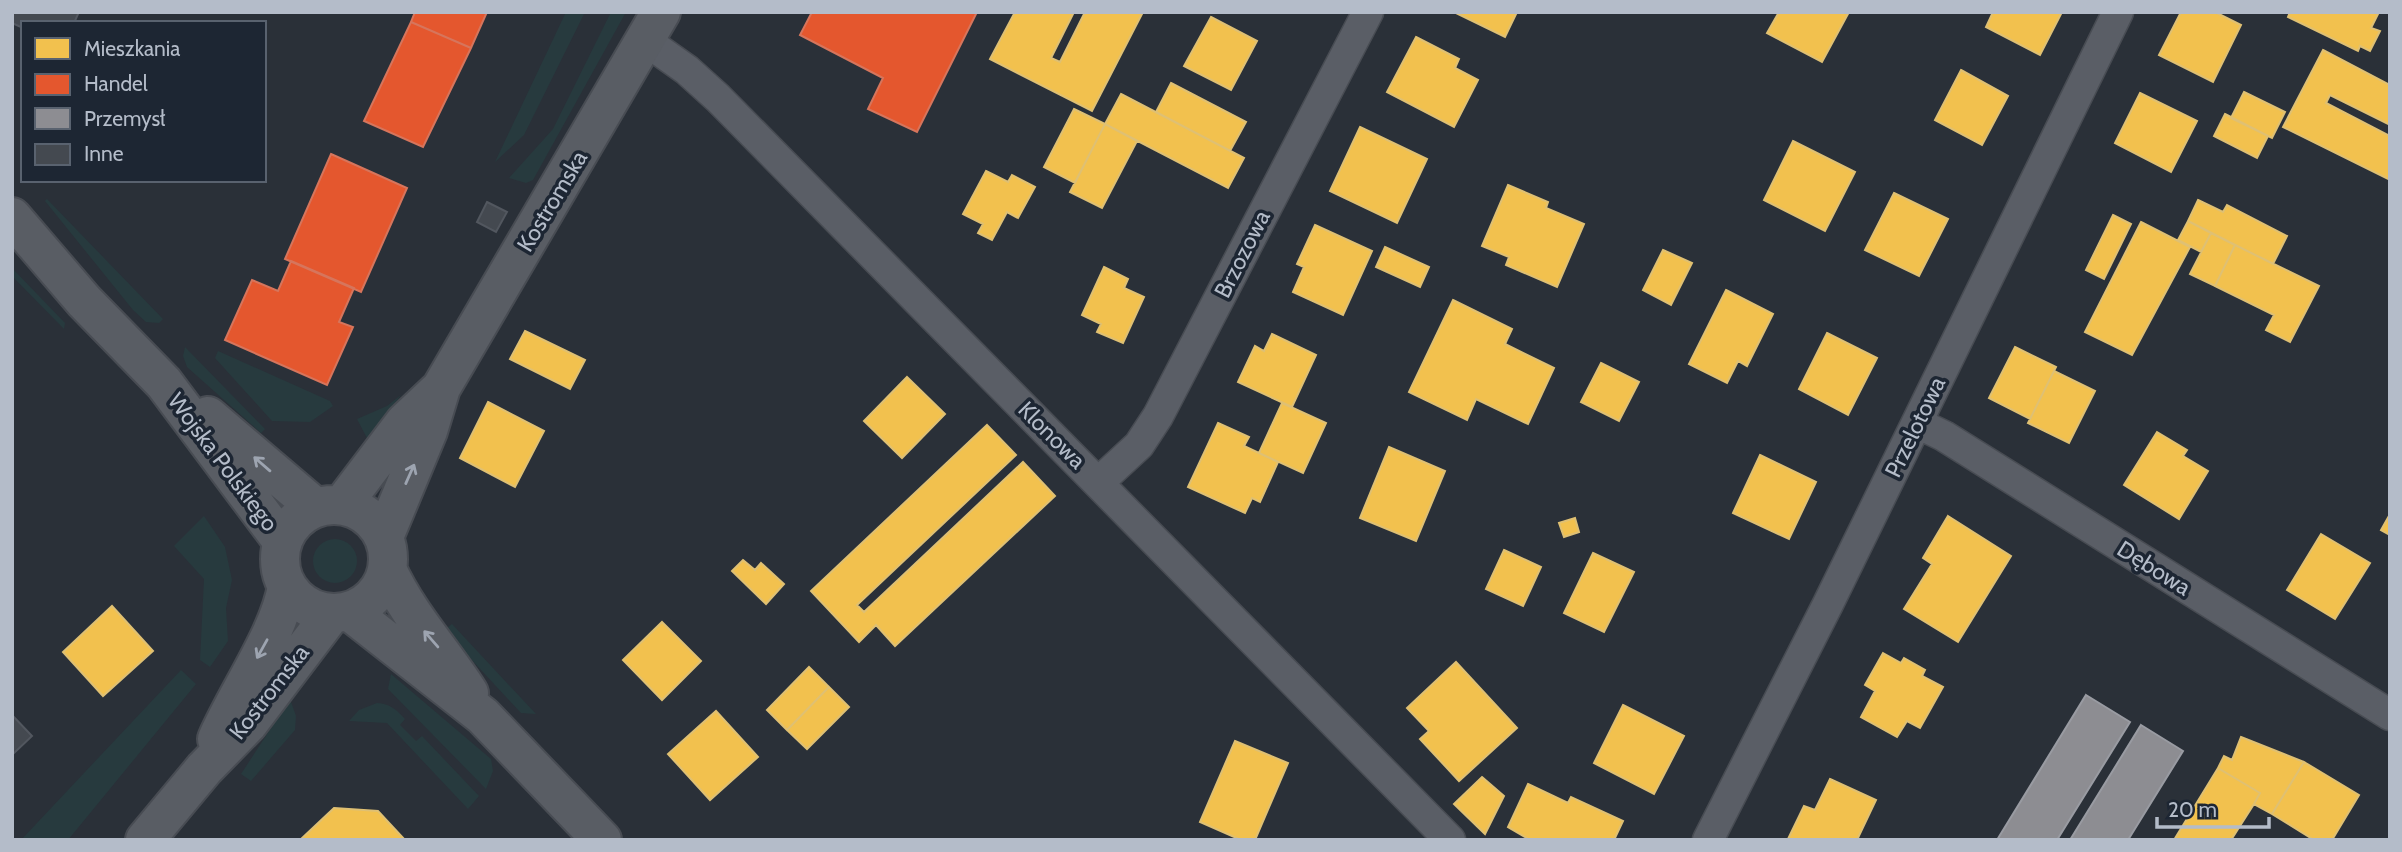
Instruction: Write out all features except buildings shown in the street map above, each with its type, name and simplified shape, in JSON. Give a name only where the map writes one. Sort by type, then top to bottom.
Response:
[{"type":"main road","name":"Kostromska","points":[[386,553],[441,388],[653,27]]},
{"type":"main road","name":"Wojska Polskiego","points":[[12,217],[85,301],[164,383],[282,541]]},
{"type":"main road","name":"Wojska Polskiego","points":[[164,383],[328,506]]},
{"type":"main road","name":"Kostromska","points":[[328,506],[405,422],[441,388]]},
{"type":"main road","points":[[484,716],[340,612],[307,606],[287,586],[280,563],[282,541],[300,516],[328,506],[363,513],[376,523],[407,609],[441,650],[484,716],[601,840]]},
{"type":"main road","points":[[340,612],[373,597],[386,553]]},
{"type":"main road","name":"Kostromska","points":[[204,769],[235,697],[280,615],[287,586]]},
{"type":"main road","name":"Kostromska","points":[[145,840],[204,769],[248,724],[340,612]]},
{"type":"street","name":"Brzozowa","points":[[1099,482],[1123,462],[1154,423],[1368,12]]},
{"type":"street","name":"Przelotowa","points":[[1708,840],[1917,423],[2118,12]]},
{"type":"street","name":"Klonowa","points":[[653,27],[677,62],[718,98],[1450,840]]},
{"type":"street","name":"Dębowa","points":[[1917,423],[1944,436],[2390,715]]},
{"type":"green space","points":[[566,12],[585,12],[524,135],[495,162]]},
{"type":"green space","points":[[611,12],[626,12],[533,180],[526,183],[509,178],[553,129]]},
{"type":"green space","points":[[47,199],[163,319],[159,323],[146,322],[133,310],[45,201]]},
{"type":"green space","points":[[12,268],[65,323],[64,329],[12,276]]},
{"type":"green space","points":[[185,347],[265,429],[261,433],[187,367],[183,356]]},
{"type":"green space","points":[[218,351],[330,401],[333,406],[310,422],[272,421],[215,358]]},
{"type":"green space","points":[[401,395],[368,440],[357,419],[387,406]]},
{"type":"green space","points":[[204,516],[225,547],[232,580],[226,608],[228,641],[210,667],[200,660],[204,579],[174,546]]},
{"type":"green space","points":[[335,539],[350,546],[357,561],[350,576],[335,583],[320,576],[313,561],[320,546]]},
{"type":"green space","points":[[452,624],[536,714],[521,713],[444,630]]},
{"type":"green space","points":[[181,670],[196,684],[68,840],[21,840]]},
{"type":"green space","points":[[391,674],[491,759],[493,771],[486,789],[388,689]]},
{"type":"green space","points":[[290,699],[296,716],[295,730],[251,781],[241,774]]},
{"type":"green space","points":[[377,703],[399,712],[405,719],[400,725],[416,741],[422,736],[479,796],[468,809],[387,723],[349,721],[359,710]]}]
